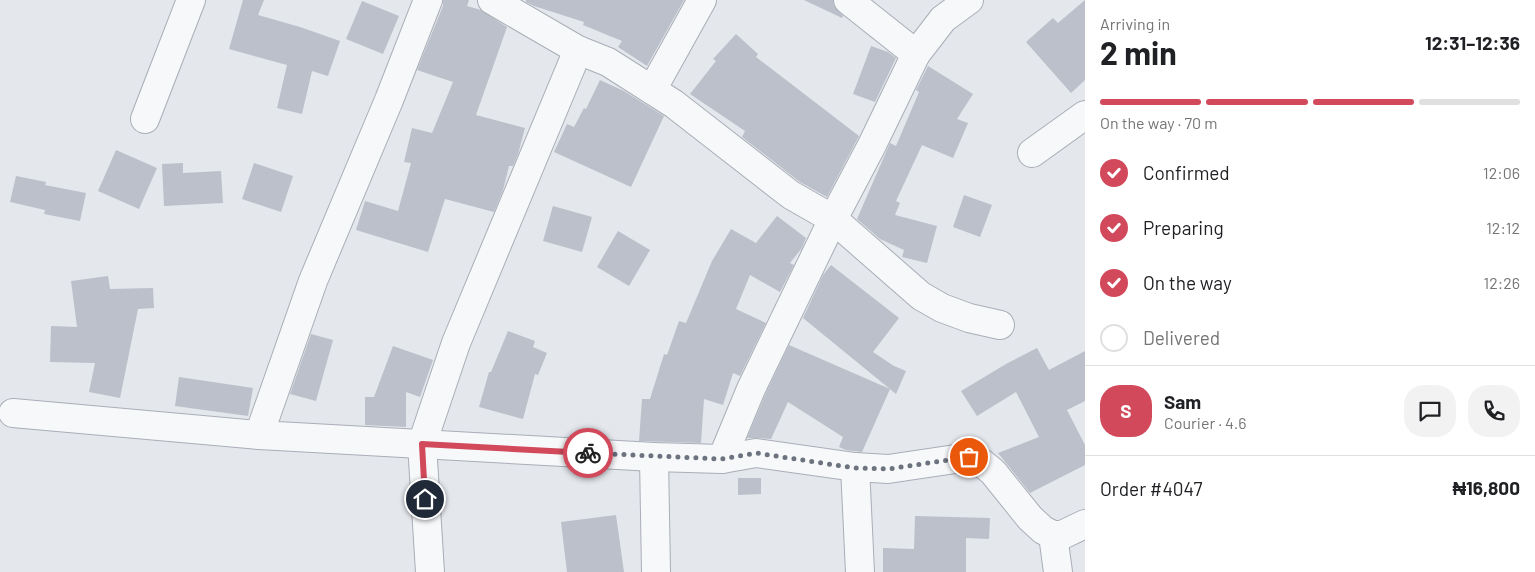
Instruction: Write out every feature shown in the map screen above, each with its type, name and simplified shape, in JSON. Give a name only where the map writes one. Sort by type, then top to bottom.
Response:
[{"type":"street","points":[[145,119],[191,0]]},
{"type":"street","points":[[259,435],[313,281],[389,100],[428,0]]},
{"type":"street","points":[[492,0],[578,50],[608,62],[674,104],[791,195],[833,220],[921,296],[942,308],[969,318],[1000,325]]},
{"type":"street","points":[[652,90],[702,0]]},
{"type":"street","points":[[848,0],[916,54]]},
{"type":"street","points":[[722,459],[751,389],[916,54],[943,18],[970,0]]},
{"type":"street","points":[[430,572],[422,444],[456,343],[578,50]]},
{"type":"street","points":[[1032,153],[1085,115]]},
{"type":"street","points":[[13,413],[259,435],[654,457],[722,459],[756,453],[855,468],[888,469],[969,457],[982,463],[993,472],[1030,518],[1043,530],[1053,535],[1062,535],[1085,524]]},
{"type":"street","points":[[654,457],[656,572]]},
{"type":"street","points":[[855,468],[860,572]]},
{"type":"street","points":[[1053,535],[1058,572]]},
{"type":"building","points":[[243,0],[264,0],[258,15],[340,41],[328,76],[312,71],[302,114],[277,108],[287,65],[229,49]]},
{"type":"building","points":[[443,0],[469,0],[467,6],[481,10],[507,27],[476,115],[525,128],[518,154],[513,166],[509,166],[503,190],[494,212],[445,199],[428,252],[356,230],[365,201],[398,211],[411,163],[404,162],[412,128],[432,133],[453,82],[417,70],[443,6]]},
{"type":"building","points":[[526,0],[684,0],[647,66],[618,47],[622,41],[583,25],[584,22],[534,6],[526,2]]},
{"type":"building","points":[[804,0],[833,0],[834,6],[843,16],[842,18]]},
{"type":"building","points":[[1085,0],[1085,80],[1071,93],[1026,42],[1053,18],[1058,23]]},
{"type":"building","points":[[362,1],[399,16],[383,54],[346,39]]},
{"type":"building","points":[[736,34],[758,54],[756,57],[859,136],[827,197],[800,182],[742,137],[745,131],[690,94],[716,61],[713,59]]},
{"type":"building","points":[[871,46],[888,52],[896,58],[875,102],[853,94]]},
{"type":"building","points":[[928,66],[973,94],[957,119],[968,123],[953,158],[922,145],[896,201],[900,203],[895,215],[937,226],[927,263],[902,257],[904,250],[880,239],[857,219],[890,143],[896,146],[919,92],[916,90]]},
{"type":"building","points":[[600,80],[624,91],[664,116],[631,187],[554,152],[567,124],[574,127],[584,108],[586,109]]},
{"type":"building","points":[[116,150],[157,168],[139,209],[98,191]]},
{"type":"building","points":[[183,163],[183,173],[221,171],[223,203],[164,206],[162,164]]},
{"type":"building","points":[[254,163],[293,176],[281,212],[242,199]]},
{"type":"building","points":[[16,176],[46,182],[45,185],[86,193],[80,221],[44,214],[45,210],[10,202]]},
{"type":"building","points":[[964,195],[992,205],[980,237],[953,227]]},
{"type":"building","points":[[553,206],[592,217],[582,252],[543,241]]},
{"type":"building","points":[[777,216],[806,238],[802,248],[790,263],[794,265],[780,292],[750,275],[736,309],[766,323],[740,376],[733,373],[723,405],[704,399],[701,443],[639,441],[642,399],[650,399],[664,354],[667,355],[679,321],[686,323],[712,261],[731,229],[756,243]]},
{"type":"building","points":[[618,231],[650,250],[629,286],[597,267]]},
{"type":"building","points":[[831,265],[899,318],[873,352],[894,366],[906,371],[896,394],[803,318],[823,275]]},
{"type":"building","points":[[108,276],[110,289],[153,288],[154,308],[138,309],[120,398],[89,392],[95,363],[50,362],[51,326],[77,327],[71,281]]},
{"type":"building","points":[[508,331],[535,341],[533,347],[547,353],[538,375],[535,374],[523,419],[479,407],[489,372],[491,372]]},
{"type":"building","points":[[311,334],[333,340],[316,401],[290,394]]},
{"type":"building","points":[[789,345],[890,389],[862,452],[839,447],[843,437],[788,402],[771,439],[747,438]]},
{"type":"building","points":[[393,346],[433,360],[420,397],[406,392],[406,427],[365,425],[365,397],[374,397]]},
{"type":"building","points":[[1037,348],[1049,370],[1085,351],[1085,401],[1067,410],[1085,445],[1085,465],[1030,493],[998,453],[1039,437],[1016,392],[977,416],[961,391]]},
{"type":"building","points":[[179,377],[253,388],[248,416],[175,406]]},
{"type":"building","points":[[738,478],[761,478],[761,494],[738,495]]},
{"type":"building","points":[[616,515],[624,572],[567,572],[561,522]]},
{"type":"building","points":[[915,516],[990,518],[989,539],[966,538],[966,572],[883,572],[883,548],[914,549]]},
{"type":"way so far","points":[[588,453],[722,459],[756,453],[855,468],[888,469],[969,457]]},
{"type":"route","points":[[425,499],[422,444],[588,453]]}]
